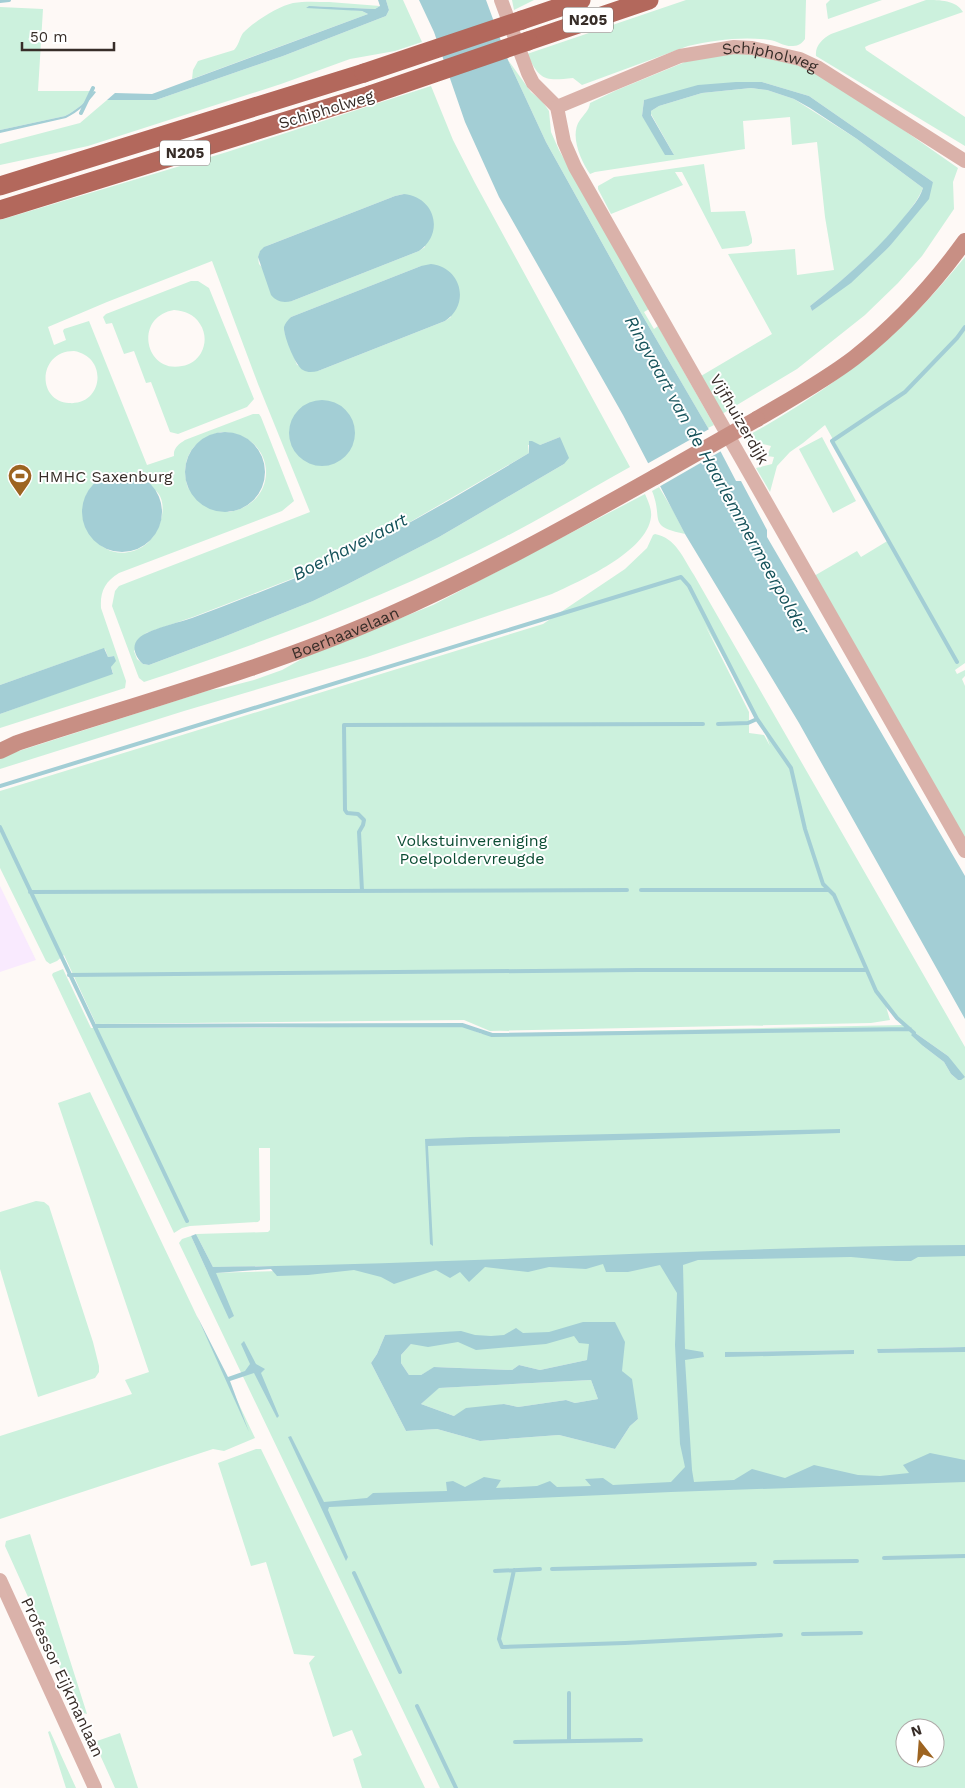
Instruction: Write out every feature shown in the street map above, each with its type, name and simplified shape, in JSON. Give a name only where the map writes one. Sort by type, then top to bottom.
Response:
[{"type":"highway","name":"Schipholweg","points":[[0,186],[364,73],[581,0]]},
{"type":"highway","name":"Schipholweg","points":[[0,210],[370,95],[649,0]]},
{"type":"main road","name":"Boerhaavelaan","points":[[0,751],[36,737],[272,660],[382,618],[449,588],[757,420],[854,358],[904,313],[933,283],[965,241]]},
{"type":"main road","name":"Boerhaavelaan","points":[[0,746],[17,744]]},
{"type":"street","points":[[501,0],[533,83],[556,107]]},
{"type":"street","name":"Schipholweg","points":[[556,107],[680,56],[734,47],[752,48],[800,59],[817,67],[965,162]]},
{"type":"street","name":"Vijfhuizerdijk","points":[[556,107],[564,142],[575,167],[965,851]]},
{"type":"street","name":"Professor Eijkmanlaan","points":[[0,1580],[95,1788]]},
{"type":"shaded area","points":[[0,886],[36,960],[0,972]]},
{"type":"green space","points":[[386,0],[403,0],[422,42],[395,51],[350,59],[281,84],[88,146],[0,165],[0,144],[80,123],[107,100],[156,100],[283,56],[386,16],[389,10]]},
{"type":"green space","points":[[512,0],[534,0],[514,10]]},
{"type":"green space","points":[[686,0],[806,0],[805,39],[800,44],[793,46],[787,46],[770,40],[749,38],[718,40],[688,46],[582,85],[573,78],[550,79],[544,77],[536,70],[527,54]]},
{"type":"green space","points":[[830,0],[882,0],[828,19],[826,4]]},
{"type":"green space","points":[[926,0],[952,3],[963,12],[865,47],[866,50],[965,117],[965,146],[816,56],[820,43],[831,34]]},
{"type":"green space","points":[[329,2],[380,6],[375,9],[309,6],[362,11],[368,14],[192,79],[193,70],[198,61],[234,50],[243,33],[266,15],[293,3]]},
{"type":"green space","points":[[0,7],[43,9],[38,91],[94,91],[77,108],[65,116],[0,130]]},
{"type":"green space","points":[[729,53],[760,54],[813,70],[875,110],[958,168],[953,182],[954,209],[922,256],[898,283],[865,315],[797,369],[722,414],[701,376],[772,334],[728,254],[795,249],[797,275],[834,270],[825,217],[817,142],[792,145],[790,117],[743,121],[745,149],[590,174],[580,155],[576,133],[577,126],[590,103],[685,62]],"holes":[[[762,82],[809,96],[933,182],[889,247],[812,311],[810,306],[859,265],[904,218],[923,188],[857,139],[794,99],[767,90],[751,88],[702,93],[659,106],[651,111],[674,155],[642,116],[644,100]]]},
{"type":"green space","points":[[508,60],[531,92],[542,101],[549,111],[551,132],[559,150],[649,309],[644,312],[654,329],[658,326],[714,425],[708,428],[641,313],[546,142]]},
{"type":"green space","points":[[431,86],[453,140],[475,183],[630,467],[505,537],[417,579],[282,634],[144,682],[139,678],[112,606],[115,591],[119,586],[310,512],[258,384],[212,261],[107,302],[48,327],[54,345],[66,340],[64,329],[89,321],[147,465],[174,456],[175,448],[185,440],[253,414],[259,414],[294,501],[282,511],[114,576],[104,588],[101,597],[101,608],[126,681],[125,688],[0,728],[0,714],[113,673],[111,667],[114,656],[108,657],[105,649],[96,651],[0,685],[0,220],[227,152]],"holes":[[[404,194],[425,247],[419,251],[292,301],[259,264],[258,257],[263,248]],[[421,266],[451,317],[318,371],[297,365],[284,328],[291,317]],[[74,351],[85,355],[93,362],[97,371],[97,380],[95,389],[89,397],[80,402],[69,403],[58,400],[51,394],[47,386],[46,376],[48,367],[53,359],[62,353]],[[221,432],[240,435],[253,444],[262,455],[266,469],[265,483],[258,496],[246,506],[229,512],[188,488],[185,468],[187,459],[196,445],[211,435]],[[560,437],[564,464],[439,537],[313,601],[149,665],[143,664],[137,659],[134,651],[146,633],[299,576],[358,549],[398,529],[529,453],[528,445],[540,445]],[[117,473],[142,483],[155,490],[160,496],[163,510],[159,527],[145,545],[126,553],[110,550],[96,541],[87,527],[83,511],[86,495],[97,482]]]},
{"type":"green space","points":[[704,164],[711,212],[745,211],[752,239],[752,243],[748,246],[722,249],[682,172],[675,172],[683,185],[611,214],[598,189],[598,186],[614,177]]},
{"type":"green space","points":[[965,257],[965,663],[955,670],[957,674],[965,670],[965,676],[962,679],[965,686],[965,839],[814,576],[857,551],[861,557],[889,540],[825,425],[790,452],[777,466],[770,492],[756,468],[772,464],[774,457],[767,456],[771,446],[742,439],[815,394],[887,341]]},
{"type":"green space","points":[[191,281],[198,281],[209,288],[254,399],[247,407],[178,434],[170,432],[151,382],[146,383],[134,351],[124,354],[112,323],[106,324],[103,317],[106,314]],"holes":[[[174,310],[189,314],[202,327],[204,335],[203,350],[188,365],[169,366],[159,362],[152,354],[149,344],[149,333],[153,323],[161,315]]]},
{"type":"green space","points":[[822,437],[856,501],[833,513],[799,449]]},
{"type":"green space","points":[[659,487],[685,534],[665,528],[658,520],[652,491]]},
{"type":"green space","points":[[645,494],[651,517],[647,530],[638,542],[610,564],[552,594],[367,657],[184,711],[0,769],[0,757],[210,690],[254,680],[282,670],[307,656],[433,605]]},
{"type":"green space","name":"Volkstuinvereniging Poelpoldervreugde","points":[[655,534],[674,544],[682,556],[965,1047],[965,1347],[877,1349],[879,1353],[965,1351],[965,1788],[440,1788],[179,1243],[182,1239],[191,1236],[208,1273],[278,1271],[276,1266],[213,1267],[196,1234],[268,1232],[270,1230],[270,1148],[259,1148],[260,1220],[258,1222],[190,1226],[174,1233],[52,975],[63,969],[91,1028],[460,1025],[482,1034],[903,1025],[885,1003],[890,1020],[871,1023],[490,1031],[464,1020],[96,1024],[64,955],[50,964],[46,961],[0,868],[0,791],[543,624],[625,569],[647,548]],"holes":[[[705,625],[762,725],[770,746],[764,735],[749,733],[749,712]],[[914,1032],[948,1056],[958,1080],[951,1074],[944,1062],[923,1046]],[[385,1335],[411,1344],[401,1355],[401,1363],[409,1375],[421,1375],[435,1367],[512,1370],[519,1365],[540,1370],[587,1360],[622,1358],[622,1371],[638,1419],[630,1426],[615,1449],[559,1435],[480,1441],[437,1429],[406,1431],[371,1363]],[[854,1350],[854,1354],[725,1356],[726,1352]]]},
{"type":"green space","points":[[90,1092],[255,1438],[224,1451],[213,1449],[0,1519],[0,1436],[132,1394],[125,1380],[149,1372],[58,1103]]},
{"type":"green space","points":[[36,1201],[44,1202],[49,1206],[99,1366],[99,1372],[95,1378],[38,1397],[0,1269],[0,1212]]},
{"type":"green space","points":[[591,1380],[598,1399],[575,1403],[566,1400],[518,1407],[504,1404],[454,1416],[421,1404],[438,1388]]},
{"type":"green space","points":[[256,1449],[261,1449],[425,1788],[362,1788],[353,1759],[362,1755],[352,1730],[333,1737],[309,1663],[315,1656],[294,1654],[266,1562],[251,1566],[218,1463]]},
{"type":"green space","points":[[30,1534],[87,1714],[80,1712],[5,1546],[6,1541]]},
{"type":"green space","points":[[50,1731],[76,1788],[66,1788],[48,1732]]},
{"type":"green space","points":[[120,1733],[138,1788],[115,1788],[96,1746],[97,1741]]},
{"type":"water","points":[[378,0],[386,0],[389,10],[386,16],[283,56],[156,100],[107,100],[115,93],[152,94],[368,14],[362,11],[306,8],[309,6],[375,9],[380,6]]},
{"type":"water","name":"Ringvaart van de Haarlemmermeerpolder","points":[[419,0],[486,0],[508,60],[546,142],[641,313],[711,433],[736,481],[741,481],[767,530],[767,537],[965,876],[965,1019],[799,723],[685,534],[623,415],[499,197],[465,122],[434,32]]},
{"type":"water","points":[[762,82],[809,96],[933,182],[929,199],[889,247],[851,283],[812,311],[810,306],[835,286],[893,230],[915,203],[923,188],[857,139],[810,108],[794,99],[767,90],[751,88],[702,93],[659,106],[651,111],[651,115],[674,155],[665,155],[642,116],[644,100],[698,85]]},
{"type":"water","points":[[94,91],[96,92],[86,103],[66,118],[0,133],[0,130],[65,116],[88,99]]},
{"type":"water","points":[[404,194],[415,197],[423,202],[433,217],[432,235],[427,244],[419,251],[292,301],[280,301],[271,295],[258,257],[264,247]]},
{"type":"water","points":[[431,264],[450,272],[459,287],[458,305],[453,314],[445,321],[318,371],[307,372],[300,368],[290,350],[284,331],[285,324],[291,317],[421,266]]},
{"type":"water","points":[[322,400],[335,403],[345,410],[352,420],[355,433],[352,446],[345,456],[335,463],[322,466],[309,463],[299,456],[292,446],[289,433],[292,420],[299,410],[309,403]]},
{"type":"water","points":[[217,432],[233,432],[254,443],[265,464],[265,480],[254,501],[233,512],[217,512],[203,506],[191,494],[185,480],[185,464],[191,450],[203,438]]},
{"type":"water","points":[[560,437],[569,458],[564,464],[439,537],[313,601],[149,665],[143,664],[138,659],[134,648],[136,641],[143,635],[298,577],[358,550],[473,487],[529,453],[529,441],[540,445]]},
{"type":"water","points":[[122,472],[137,475],[150,484],[159,497],[162,512],[159,527],[150,540],[137,549],[122,552],[107,549],[94,540],[85,527],[82,512],[85,497],[94,484],[107,475]]},
{"type":"water","points":[[104,648],[108,657],[114,656],[116,661],[111,667],[113,674],[0,714],[0,685]]},
{"type":"water","points":[[914,1032],[948,1056],[965,1077],[958,1080],[951,1074],[944,1062],[911,1035]]},
{"type":"water","points":[[840,1129],[840,1133],[428,1146],[433,1246],[430,1244],[425,1139]]},
{"type":"water","points":[[196,1234],[213,1267],[401,1263],[871,1246],[965,1245],[965,1256],[918,1257],[911,1261],[851,1257],[698,1260],[683,1265],[685,1349],[703,1352],[704,1357],[685,1360],[694,1482],[734,1480],[752,1469],[785,1478],[814,1465],[858,1475],[880,1476],[909,1473],[903,1465],[930,1453],[965,1460],[965,1482],[671,1492],[329,1507],[328,1510],[348,1557],[346,1561],[288,1437],[291,1436],[324,1502],[367,1498],[373,1493],[447,1491],[446,1482],[453,1481],[465,1487],[484,1477],[501,1480],[496,1488],[537,1486],[550,1481],[557,1487],[591,1486],[585,1479],[603,1478],[613,1485],[671,1482],[685,1467],[680,1444],[675,1345],[677,1293],[660,1265],[628,1272],[606,1272],[603,1264],[586,1269],[549,1267],[528,1272],[485,1267],[469,1282],[460,1272],[450,1278],[436,1270],[394,1284],[381,1277],[354,1270],[277,1276],[271,1269],[216,1273],[234,1316],[229,1319],[191,1236]]},
{"type":"water","points":[[197,1316],[228,1377],[245,1371],[250,1364],[241,1344],[244,1341],[256,1364],[265,1369],[261,1373],[279,1416],[277,1418],[254,1373],[230,1381],[249,1432]]},
{"type":"water","points":[[583,1322],[615,1322],[625,1342],[622,1371],[632,1379],[638,1419],[630,1426],[615,1449],[559,1435],[480,1441],[437,1429],[406,1431],[371,1363],[385,1335],[461,1331],[475,1335],[491,1336],[504,1335],[516,1328],[523,1333],[549,1332]],"holes":[[[574,1336],[579,1343],[589,1344],[587,1360],[540,1370],[519,1365],[512,1370],[434,1367],[421,1375],[409,1375],[401,1363],[401,1355],[411,1344],[428,1347],[458,1342],[476,1350],[546,1344]],[[591,1380],[598,1399],[575,1403],[566,1400],[518,1407],[504,1404],[466,1408],[454,1416],[421,1404],[439,1388]]]},
{"type":"water","points":[[965,1347],[965,1352],[878,1353],[877,1349]]},
{"type":"water","points":[[854,1350],[854,1354],[725,1357],[725,1352]]},
{"type":"pier","points":[[711,428],[723,450],[657,488],[645,465]]},
{"type":"waterway","points":[[0,1],[9,0]]},
{"type":"waterway","points":[[81,113],[93,88]]},
{"type":"waterway","points":[[957,662],[832,441],[905,392],[957,338],[965,327]]},
{"type":"waterway","points":[[0,786],[681,577],[689,586],[757,719],[791,768],[805,829],[823,884],[834,895],[876,991],[897,1018],[914,1033]]},
{"type":"waterway","points":[[718,724],[748,723],[757,719]]},
{"type":"waterway","points":[[362,891],[359,832],[364,820],[358,814],[347,813],[345,810],[344,725],[703,724]]},
{"type":"waterway","points":[[0,827],[187,1221]]},
{"type":"waterway","points":[[30,892],[627,890]]},
{"type":"waterway","points":[[641,890],[829,890]]},
{"type":"waterway","points":[[69,975],[866,970]]},
{"type":"waterway","points":[[95,1026],[462,1025],[492,1035],[910,1029]]},
{"type":"waterway","points":[[884,1558],[965,1556]]},
{"type":"waterway","points":[[775,1562],[857,1561]]},
{"type":"waterway","points":[[552,1569],[755,1564]]},
{"type":"waterway","points":[[495,1571],[540,1569]]},
{"type":"waterway","points":[[514,1570],[499,1639],[502,1647],[781,1635]]},
{"type":"waterway","points":[[354,1573],[400,1672]]},
{"type":"waterway","points":[[803,1634],[861,1633]]},
{"type":"waterway","points":[[569,1693],[569,1741]]},
{"type":"waterway","points":[[417,1706],[456,1788]]},
{"type":"waterway","points":[[515,1742],[641,1740]]},
{"type":"place","name":"HMHC Saxenburg","points":[[20,497]]},
{"type":"water label","name":"Boerhavevaart","points":[[350,547]]}]
